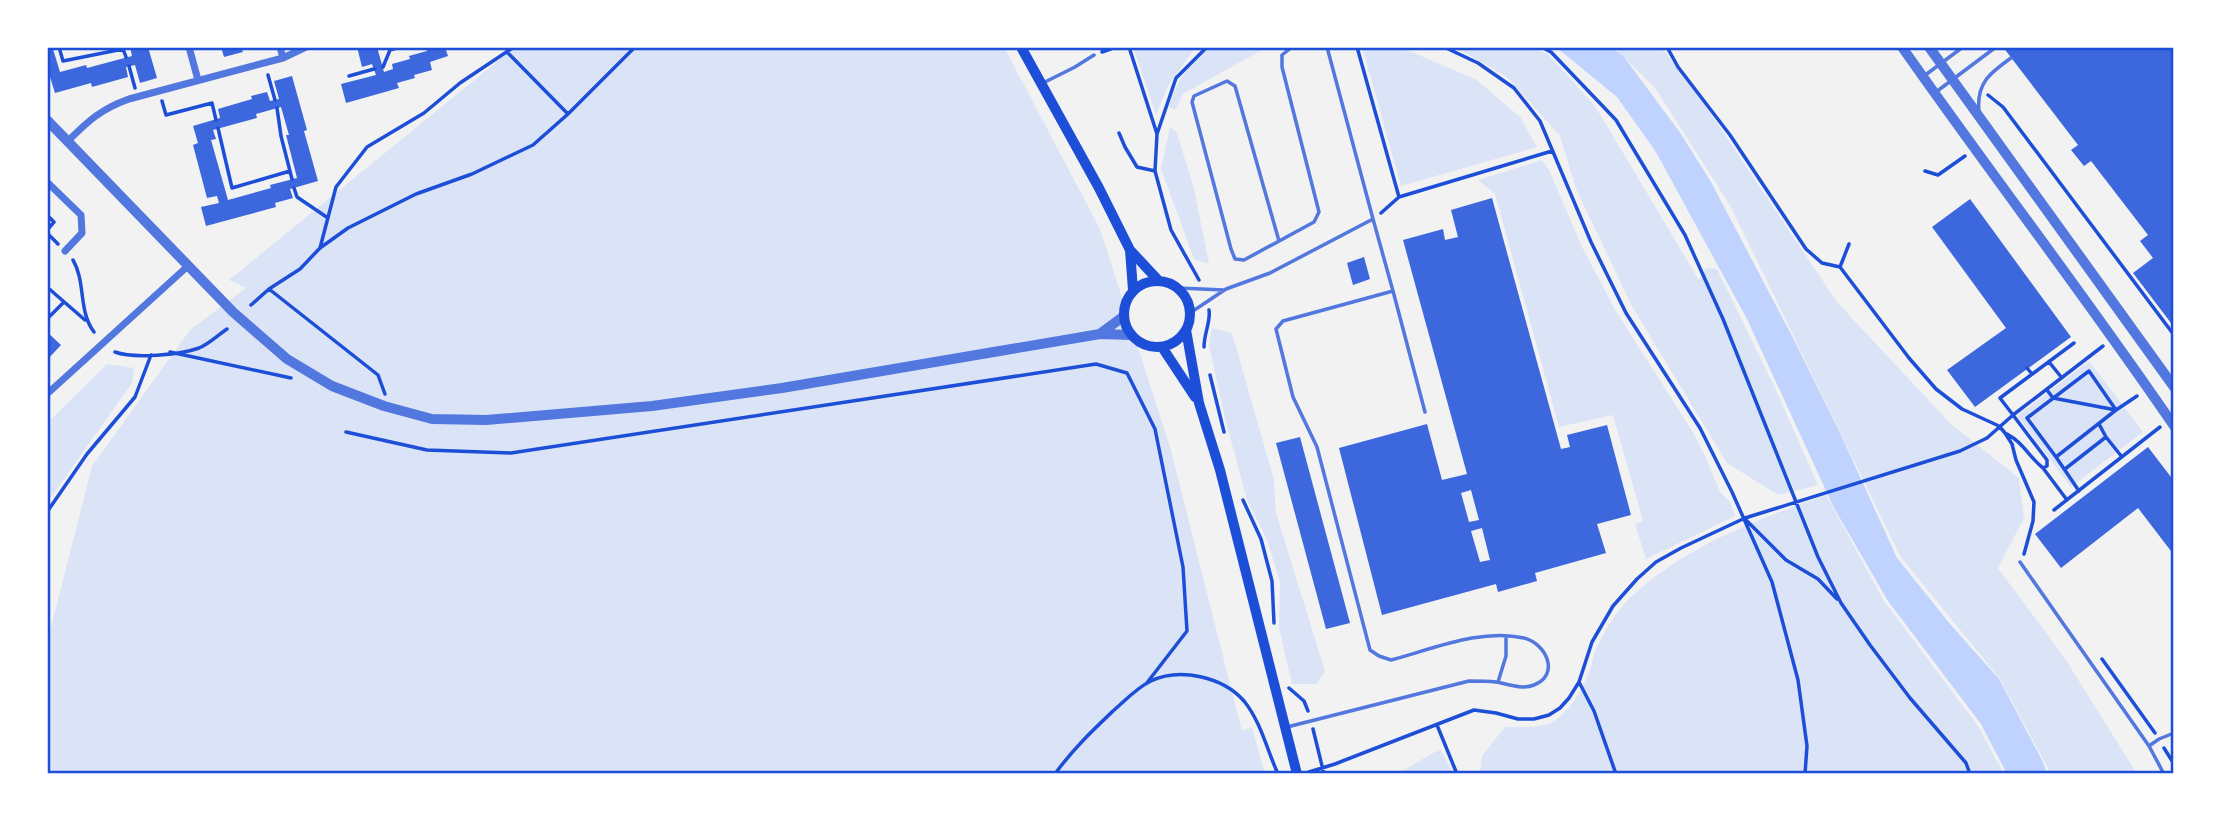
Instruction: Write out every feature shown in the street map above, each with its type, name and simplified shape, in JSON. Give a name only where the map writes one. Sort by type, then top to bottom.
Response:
[{"type":"main road","points":[[1021,47],[1130,250],[1158,280]]},
{"type":"main road","points":[[1130,250],[1133,290]]},
{"type":"main road","points":[[1158,280],[1179,288],[1189,303],[1191,313],[1186,330],[1180,338],[1162,347],[1145,345],[1131,335],[1124,316],[1124,306],[1133,290],[1144,282],[1158,280]]},
{"type":"main road","points":[[1186,330],[1199,403],[1220,470],[1299,774]]},
{"type":"main road","points":[[1162,347],[1199,403]]},
{"type":"street","points":[[189,47],[198,80]]},
{"type":"street","points":[[280,47],[283,58]]},
{"type":"street","points":[[68,141],[92,117],[108,106],[283,58],[306,47]]},
{"type":"street","points":[[1902,47],[2172,423]]},
{"type":"street","points":[[1929,47],[2174,387]]},
{"type":"street","points":[[47,120],[233,312],[287,359],[332,386],[390,408],[432,419],[486,420],[652,406],[782,388],[1100,334],[1131,335]]},
{"type":"street","points":[[47,182],[81,215],[82,233],[65,251]]},
{"type":"street","points":[[47,394],[189,265]]},
{"type":"street","points":[[1100,334],[1124,316]]},
{"type":"lane","points":[[1279,241],[1235,86],[1227,81],[1218,83],[1194,96],[1192,102],[1231,249],[1235,259],[1244,260],[1279,241],[1314,222],[1320,212],[1282,67],[1282,55],[1292,47]]},
{"type":"lane","points":[[1327,47],[1425,412]]},
{"type":"lane","points":[[1923,77],[1964,47]]},
{"type":"lane","points":[[1934,93],[1996,47]]},
{"type":"lane","points":[[1041,84],[1094,55]]},
{"type":"lane","points":[[1980,120],[1981,90],[1987,75],[2011,58]]},
{"type":"lane","points":[[1191,313],[1226,289],[1270,273],[1373,219]]},
{"type":"lane","points":[[1179,288],[1226,289]]},
{"type":"lane","points":[[1285,727],[1469,681],[1498,682],[1518,687],[1534,685],[1548,668],[1543,649],[1531,640],[1521,638],[1491,635],[1391,660],[1370,650],[1317,447],[1293,397],[1276,329],[1283,321],[1393,291]]},
{"type":"lane","points":[[2020,562],[2149,746],[2164,774]]},
{"type":"lane","points":[[1498,682],[1506,656],[1507,637]]},
{"type":"lane","points":[[2149,746],[2174,733]]},
{"type":"path","points":[[59,47],[63,61],[123,50],[127,57]]},
{"type":"path","points":[[383,67],[389,49],[400,47]]},
{"type":"path","points":[[506,47],[568,114]]},
{"type":"path","points":[[320,248],[336,187],[367,147],[424,113],[460,83],[509,53],[514,47]]},
{"type":"path","points":[[251,305],[269,289],[300,269],[320,248],[348,228],[416,194],[472,174],[533,145],[635,47]]},
{"type":"path","points":[[1094,55],[1116,47]]},
{"type":"path","points":[[1129,47],[1157,134]]},
{"type":"path","points":[[1204,290],[1171,230],[1155,171],[1157,134],[1176,78],[1207,47]]},
{"type":"path","points":[[1357,47],[1399,197]]},
{"type":"path","points":[[1444,47],[1478,63],[1514,88],[1540,121],[1591,242],[1626,313],[1700,428],[1745,518],[1772,582],[1798,680],[1807,746],[1805,774]]},
{"type":"path","points":[[1541,47],[1550,52],[1616,120],[1685,234],[1723,319],[1818,557],[1841,603],[1910,698],[1966,763],[1970,774]]},
{"type":"path","points":[[1667,47],[1678,67],[1730,135],[1806,249],[1822,263],[1840,267],[1936,389],[1962,409],[1999,426],[2006,433],[2034,502],[2027,548],[2020,562]]},
{"type":"path","points":[[265,63],[275,100]]},
{"type":"path","points":[[129,66],[137,96]]},
{"type":"path","points":[[349,76],[374,69]]},
{"type":"path","points":[[159,90],[166,115],[212,103],[216,120]]},
{"type":"path","points":[[1981,90],[2003,107],[2174,335]]},
{"type":"path","points":[[277,108],[292,178]]},
{"type":"path","points":[[218,128],[232,188],[290,171]]},
{"type":"path","points":[[1119,133],[1137,167],[1155,171]]},
{"type":"path","points":[[1925,171],[1938,175],[1974,149]]},
{"type":"path","points":[[1373,219],[1399,197],[1552,150]]},
{"type":"path","points":[[294,188],[298,197],[328,218]]},
{"type":"path","points":[[47,215],[54,222],[47,232],[75,262],[87,322]]},
{"type":"path","points":[[1840,267],[1849,244]]},
{"type":"path","points":[[47,287],[87,322],[94,332]]},
{"type":"path","points":[[269,289],[378,376],[390,408]]},
{"type":"path","points":[[1204,354],[1204,333],[1210,317],[1207,301]]},
{"type":"path","points":[[47,319],[64,302]]},
{"type":"path","points":[[115,352],[126,356],[188,351],[202,347],[227,329]]},
{"type":"path","points":[[1299,774],[1323,771],[1474,710],[1518,719],[1549,715],[1569,698],[1579,682],[1592,642],[1613,606],[1637,579],[1657,562],[1745,518],[1960,451],[1987,438],[2113,338]]},
{"type":"path","points":[[2043,468],[2047,466],[2047,460],[2000,398],[2074,343]]},
{"type":"path","points":[[170,352],[295,379],[310,373]]},
{"type":"path","points":[[47,512],[87,454],[135,397],[151,355]]},
{"type":"path","points":[[2049,362],[2062,378]]},
{"type":"path","points":[[346,432],[427,450],[510,453],[1096,364],[1127,373],[1154,429],[1182,567],[1187,631],[1146,684]]},
{"type":"path","points":[[1208,367],[1227,443]]},
{"type":"path","points":[[2028,369],[2032,374]]},
{"type":"path","points":[[2079,491],[2027,418],[2089,371],[2116,411]]},
{"type":"path","points":[[2056,457],[2148,388]]},
{"type":"path","points":[[2047,390],[2053,398],[2116,411]]},
{"type":"path","points":[[2054,510],[2122,457],[2172,423]]},
{"type":"path","points":[[2099,424],[2122,457]]},
{"type":"path","points":[[2006,433],[2019,440],[2067,500]]},
{"type":"path","points":[[2065,469],[2106,437]]},
{"type":"path","points":[[1240,493],[1261,539],[1272,582],[1274,627]]},
{"type":"path","points":[[1745,518],[1786,560],[1818,579],[1841,603]]},
{"type":"path","points":[[1055,774],[1075,747],[1131,694],[1146,684],[1170,675],[1186,675],[1222,683],[1243,701],[1256,720],[1278,774]]},
{"type":"path","points":[[1286,676],[1289,689],[1304,701],[1323,771]]},
{"type":"path","points":[[1579,682],[1594,710],[1616,774]]},
{"type":"path","points":[[1437,725],[1457,774]]},
{"type":"shaded area","points":[[515,47],[1004,47],[1100,229],[1170,447],[1242,731],[1252,727],[1265,774],[47,774],[47,643],[92,466],[190,330],[246,288],[229,280]]},
{"type":"shaded area","points":[[1133,47],[1196,47],[1169,84],[1156,115]]},
{"type":"shaded area","points":[[1208,47],[1267,47],[1183,94],[1175,110],[1169,107],[1184,74]]},
{"type":"shaded area","points":[[1362,47],[1400,47],[1477,80],[1520,117],[1537,147],[1401,186]]},
{"type":"shaded area","points":[[1455,47],[1532,47],[1549,55],[1595,106],[1699,280],[1706,268],[1717,269],[1775,388],[1818,485],[1778,495],[1727,463],[1633,308],[1576,189],[1560,136],[1507,77]]},
{"type":"shaded area","points":[[1614,47],[1661,47],[1701,99],[1837,302],[1951,424],[2019,478],[2024,518],[1998,568],[2064,657],[2137,774],[2051,774],[2000,679],[1900,556],[1731,207],[1655,88]]},
{"type":"shaded area","points":[[1170,127],[1177,133],[1194,189],[1209,264],[1194,259],[1161,169]]},
{"type":"shaded area","points":[[1542,160],[1549,170],[1582,247],[1617,313],[1691,429],[1720,492],[1730,502],[1735,516],[1646,559],[1635,524],[1643,521],[1613,415],[1559,427],[1495,194],[1478,180]]},
{"type":"shaded area","points":[[1212,328],[1232,333],[1274,480],[1276,513],[1325,671],[1317,684],[1292,684],[1279,628],[1280,582],[1267,540],[1247,500],[1225,418],[1209,346]]},
{"type":"shaded area","points":[[2089,361],[2143,432],[2071,487],[2017,416]]},
{"type":"shaded area","points":[[107,364],[134,368],[132,383],[47,503],[47,423]]},
{"type":"shaded area","points":[[1826,495],[1884,601],[1978,726],[2004,774],[1480,774],[1482,756],[1505,727],[1548,724],[1562,715],[1583,686],[1596,649],[1609,624],[1640,589],[1682,558],[1728,533]]},
{"type":"shaded area","points":[[1440,749],[1454,774],[1397,774]]},
{"type":"water","points":[[1556,47],[1612,47],[1624,57],[1681,134],[1711,182],[1792,336],[1897,558],[1999,679],[2047,774],[2007,774],[1981,724],[1888,601],[1834,508],[1747,319],[1656,152],[1617,97]]},
{"type":"building","points":[[47,47],[53,49],[60,72],[132,56],[130,47],[148,47],[157,78],[140,83],[135,65],[126,67],[128,77],[55,93],[47,67]]},
{"type":"building","points":[[221,47],[241,47],[243,52],[224,57]]},
{"type":"building","points":[[357,47],[377,47],[384,72],[393,69],[392,64],[427,51],[426,47],[445,47],[448,56],[430,62],[432,70],[397,83],[399,88],[346,103],[341,84],[376,75],[372,64],[362,67]]},
{"type":"building","points":[[2003,47],[2174,47],[2174,327],[2133,273],[2153,258],[2140,241],[2148,235],[2091,161],[2084,166],[2071,150],[2078,145]]},
{"type":"building","points":[[292,76],[318,181],[290,189],[293,198],[275,203],[276,207],[206,226],[201,207],[219,203],[217,196],[207,198],[193,145],[198,143],[193,126],[220,118],[218,109],[252,99],[251,96],[267,92],[270,101],[279,99],[274,81]],"holes":[[[281,107],[289,135],[286,135],[297,178],[228,200],[211,140],[216,139],[213,130],[257,118],[256,114]]]},
{"type":"building","points":[[1492,198],[1561,449],[1570,447],[1567,435],[1607,425],[1631,515],[1597,524],[1606,553],[1535,573],[1537,581],[1498,592],[1496,584],[1382,615],[1339,448],[1427,424],[1442,480],[1467,474],[1403,240],[1443,229],[1445,240],[1458,237],[1451,210]],"holes":[[[1471,490],[1479,520],[1469,522],[1461,493]],[[1482,528],[1490,560],[1480,562],[1471,531]]]},
{"type":"building","points":[[1970,199],[2071,337],[1975,407],[1947,370],[2006,328],[1932,227]]},
{"type":"building","points":[[1364,257],[1370,279],[1353,285],[1347,263]]},
{"type":"building","points":[[47,332],[61,345],[47,360]]},
{"type":"building","points":[[1300,437],[1350,623],[1326,629],[1276,443]]},
{"type":"building","points":[[2148,447],[2174,481],[2174,555],[2138,508],[2061,568],[2035,534]]}]
